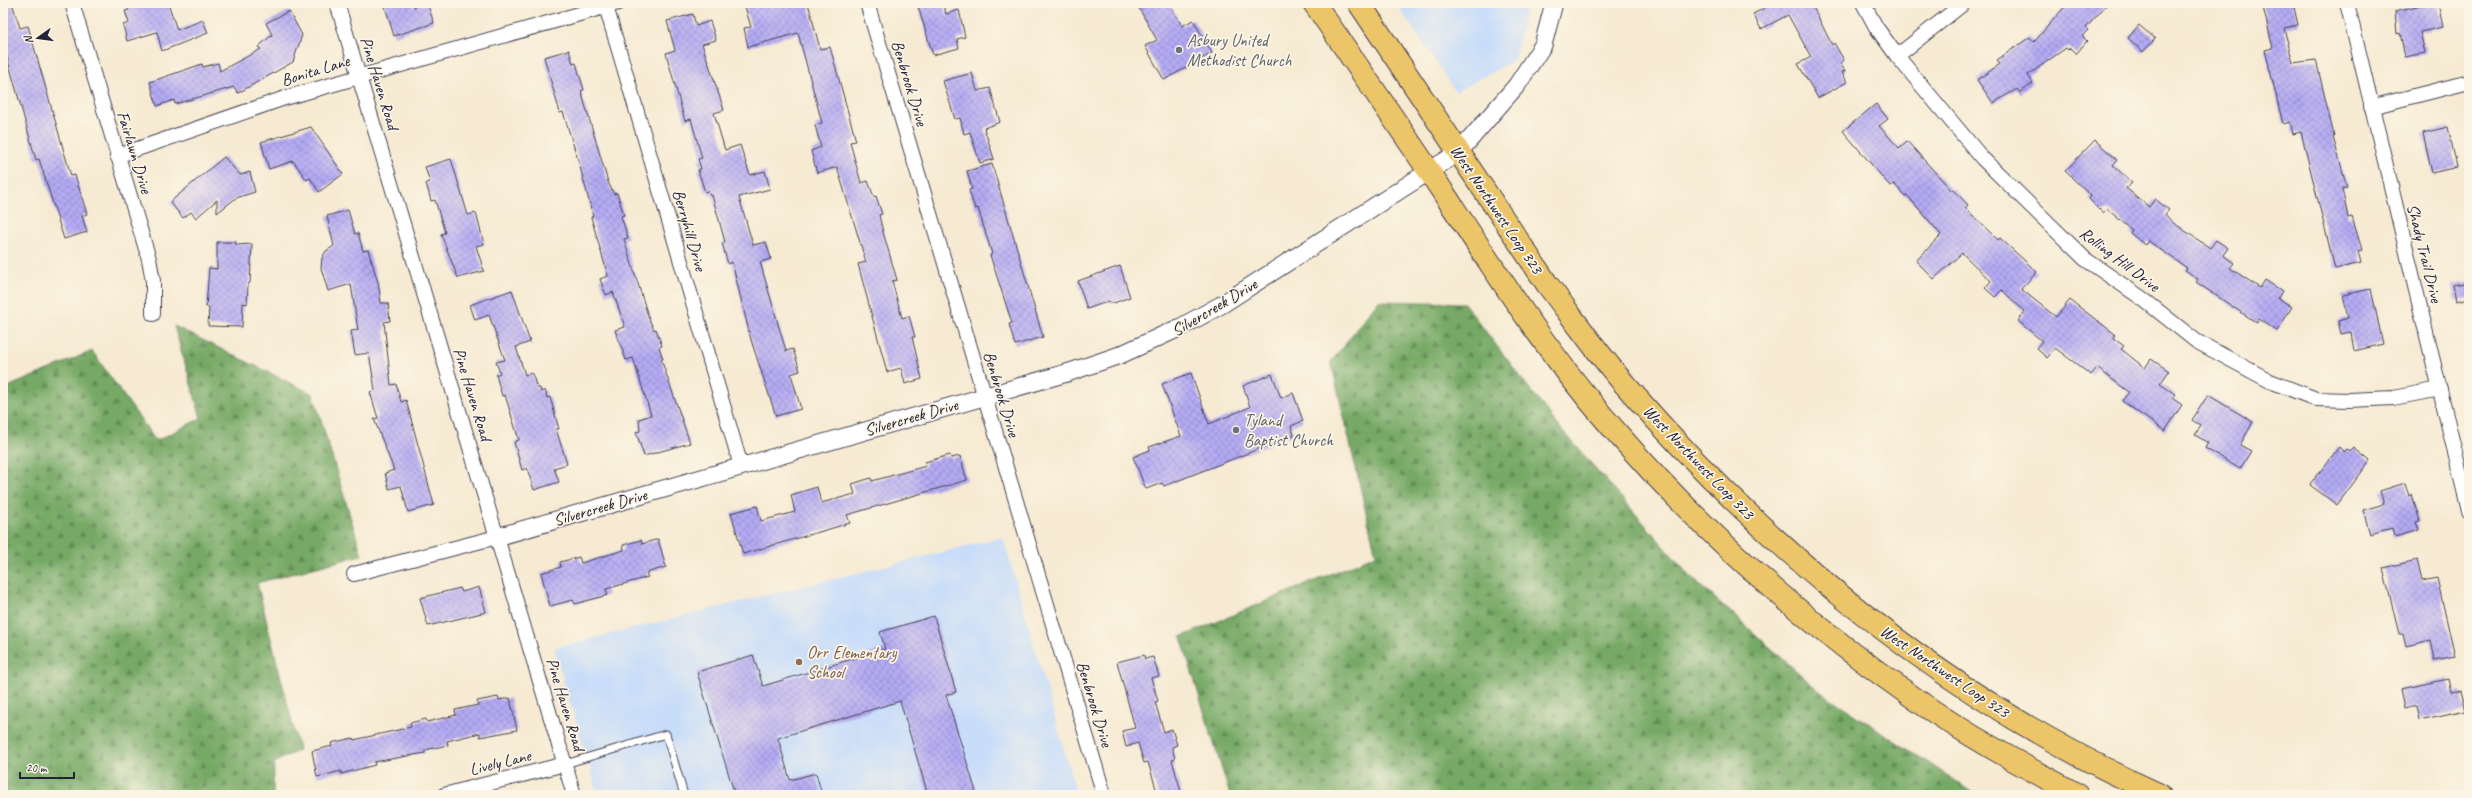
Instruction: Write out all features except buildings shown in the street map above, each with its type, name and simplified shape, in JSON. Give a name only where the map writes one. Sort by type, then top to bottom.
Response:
[{"type":"highway","name":"West Northwest Loop 323","points":[[1314,3],[1554,355],[1616,433],[1685,507],[1758,576],[1834,640],[1922,703],[2000,753],[2078,795]]},
{"type":"highway","name":"West Northwest Loop 323","points":[[1359,3],[1547,284],[1600,353],[1682,449],[1740,507],[1832,590],[1937,669],[2054,741],[2160,795]]},
{"type":"street","name":"Fairlawn Drive","points":[[72,3],[149,258],[153,281],[153,314]]},
{"type":"street","name":"Pine Haven Road","points":[[337,3],[574,795]]},
{"type":"street","name":"Benbrook Drive","points":[[867,3],[1104,795]]},
{"type":"street","name":"Silvercreek Drive","points":[[354,574],[497,537],[1115,358],[1160,338],[1221,305],[1459,152],[1518,85],[1543,45],[1554,3]]},
{"type":"street","name":"Rolling Hill Drive","points":[[1863,3],[1876,27],[1898,56],[1982,158],[2085,258],[2143,299],[2196,341],[2270,381],[2316,399],[2349,400],[2393,398],[2440,389]]},
{"type":"street","points":[[1898,56],[1964,3]]},
{"type":"street","name":"Shady Trail Drive","points":[[2347,3],[2469,511]]},
{"type":"street","name":"Bonita Lane","points":[[118,156],[263,105],[610,4]]},
{"type":"street","name":"Berryhill Drive","points":[[610,4],[741,466]]},
{"type":"street","points":[[2371,107],[2469,82]]},
{"type":"street","name":"Lively Lane","points":[[444,795],[565,764]]},
{"type":"lane","points":[[565,764],[666,734],[684,795]]},
{"type":"shaded area","points":[[1396,3],[1527,3],[1514,60],[1456,92]]},
{"type":"shaded area","name":"Orr Elementary School","points":[[1003,537],[1077,795],[598,795],[554,648]]},
{"type":"green space","points":[[1378,301],[1464,303],[1555,422],[1690,576],[1818,690],[1977,795],[1230,795],[1181,637],[1376,555],[1331,362]]},
{"type":"green space","points":[[174,326],[313,394],[362,555],[257,583],[299,750],[274,763],[273,795],[3,795],[3,389],[92,351],[156,441],[201,418]]},
{"type":"place","name":"Asbury United Methodist Church","points":[[1179,50]]},
{"type":"place","name":"Tyland Baptist Church","points":[[1236,430]]},
{"type":"place","name":"Orr Elementary School","points":[[799,662]]}]
